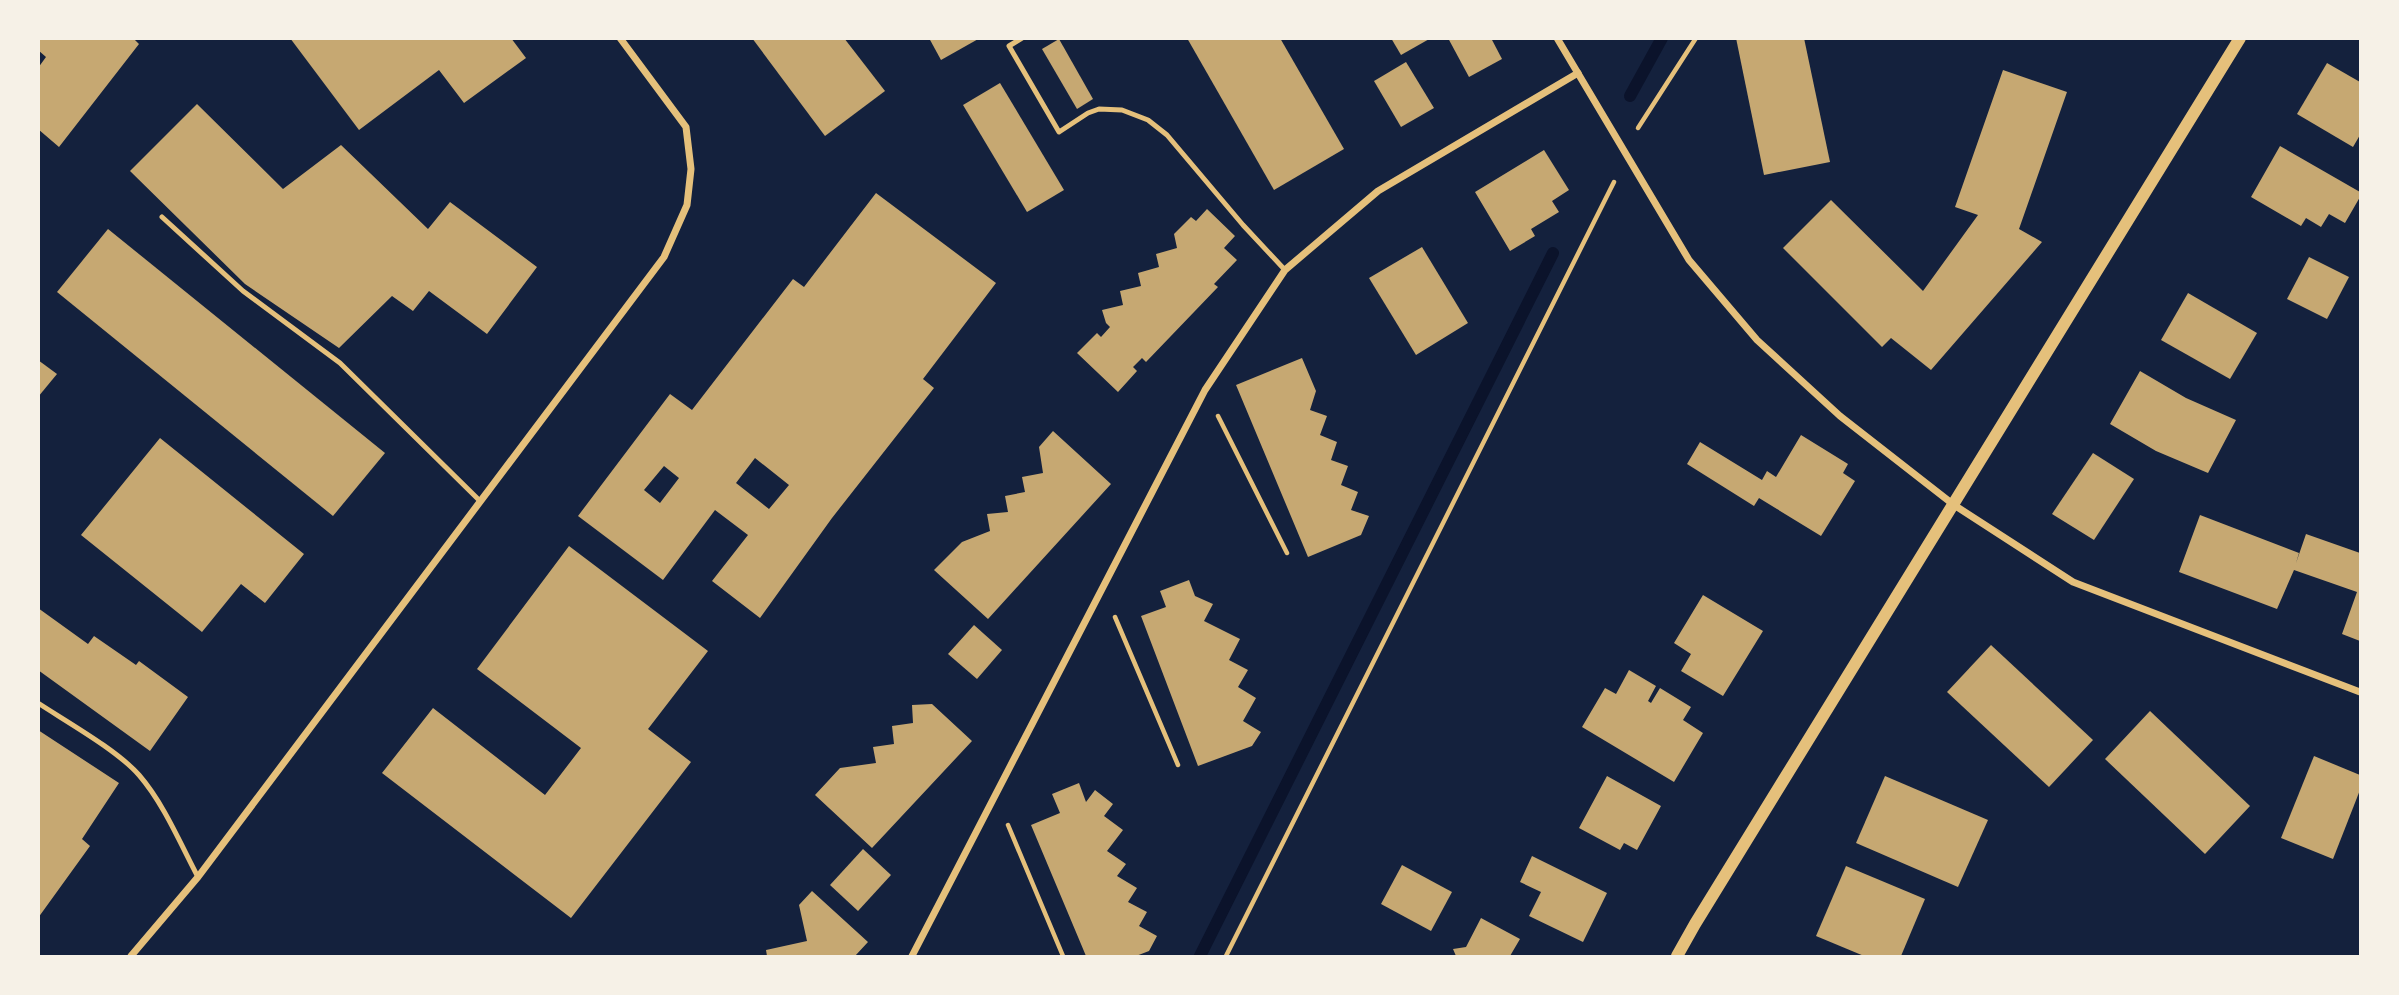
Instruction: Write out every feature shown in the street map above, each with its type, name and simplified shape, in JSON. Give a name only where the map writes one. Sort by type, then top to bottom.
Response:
[{"type":"street","points":[[131,957],[198,877],[664,257],[687,205],[691,169],[686,127],[621,38]]},
{"type":"street","points":[[1558,38],[1689,260],[1758,340],[1840,416],[1954,505],[2073,582],[2361,692]]},
{"type":"street","points":[[1677,957],[2240,38]]},
{"type":"street","points":[[912,957],[1205,390],[1285,270],[1378,191],[1578,73]]},
{"type":"lane","points":[[1022,38],[1009,46],[1059,132],[1099,109],[1122,110],[1147,120],[1167,135],[1285,270]]},
{"type":"lane","points":[[162,217],[243,291],[340,363],[480,501]]},
{"type":"lane","points":[[38,703],[126,762],[140,776],[169,821],[198,877]]},
{"type":"path","points":[[1624,149],[1696,38]]},
{"type":"path","points":[[1226,957],[1619,171]]},
{"type":"path","points":[[1205,390],[1287,553]]},
{"type":"path","points":[[1102,588],[1178,765]]},
{"type":"path","points":[[995,796],[1063,957]]},
{"type":"building","points":[[38,38],[133,38],[139,44],[59,147],[38,129],[38,68],[46,57],[38,50]]},
{"type":"building","points":[[290,38],[511,38],[526,58],[464,103],[439,70],[359,130]]},
{"type":"building","points":[[752,38],[844,38],[885,91],[825,136]]},
{"type":"building","points":[[929,38],[980,38],[941,60]]},
{"type":"building","points":[[1187,38],[1280,38],[1344,149],[1274,190]]},
{"type":"building","points":[[1391,38],[1431,38],[1401,55]]},
{"type":"building","points":[[1448,38],[1491,38],[1502,59],[1469,77]]},
{"type":"building","points":[[1736,38],[1804,38],[1830,162],[1764,175]]},
{"type":"building","points":[[1059,39],[1093,99],[1077,109],[1042,49]]},
{"type":"building","points":[[1406,62],[1434,108],[1401,127],[1374,81]]},
{"type":"building","points":[[2327,63],[2360,82],[2360,135],[2353,147],[2297,114]]},
{"type":"building","points":[[2003,70],[2067,92],[2019,229],[2042,242],[1931,370],[1891,338],[1882,347],[1783,248],[1831,200],[1923,291],[1978,215],[1955,207]]},
{"type":"building","points":[[1000,83],[1064,190],[1027,212],[963,105]]},
{"type":"building","points":[[197,104],[283,189],[341,145],[428,229],[450,202],[537,267],[487,334],[429,291],[413,311],[392,296],[339,348],[245,284],[130,171]]},
{"type":"building","points":[[2280,146],[2360,192],[2360,197],[2345,223],[2329,214],[2321,227],[2306,218],[2301,226],[2251,197]]},
{"type":"building","points":[[1544,150],[1569,190],[1552,201],[1559,212],[1531,229],[1535,236],[1510,251],[1475,192]]},
{"type":"building","points":[[876,193],[996,283],[923,379],[934,388],[832,518],[760,618],[712,581],[748,535],[715,510],[663,580],[578,516],[670,394],[692,410],[793,279],[804,287]],"holes":[[[755,458],[789,485],[769,509],[736,483]],[[664,466],[679,478],[660,503],[644,490]]]},
{"type":"building","points":[[1207,209],[1235,236],[1224,248],[1237,260],[1214,284],[1218,287],[1146,362],[1142,358],[1133,367],[1137,371],[1118,392],[1077,353],[1097,333],[1101,337],[1110,327],[1102,310],[1123,305],[1120,291],[1141,286],[1138,273],[1159,267],[1156,254],[1177,248],[1174,234],[1191,217],[1196,221]]},
{"type":"building","points":[[108,229],[385,453],[333,516],[57,292]]},
{"type":"building","points":[[1422,247],[1468,323],[1416,355],[1369,278]]},
{"type":"building","points":[[2309,257],[2349,277],[2327,319],[2287,299]]},
{"type":"building","points":[[2188,293],[2257,333],[2230,379],[2161,340]]},
{"type":"building","points":[[1302,358],[1316,391],[1310,410],[1327,416],[1320,435],[1337,442],[1331,460],[1348,466],[1341,485],[1358,492],[1351,510],[1369,516],[1361,535],[1308,557],[1236,385]]},
{"type":"building","points":[[38,360],[57,374],[38,397]]},
{"type":"building","points":[[2140,371],[2186,398],[2236,420],[2208,473],[2156,451],[2110,424]]},
{"type":"building","points":[[1053,431],[1111,484],[988,619],[934,570],[962,542],[990,531],[987,514],[1008,512],[1005,496],[1025,492],[1022,477],[1043,473],[1039,447]]},
{"type":"building","points":[[1801,435],[1848,464],[1843,473],[1855,481],[1821,536],[1759,498],[1754,506],[1687,464],[1700,442],[1762,480],[1767,471],[1776,477]]},
{"type":"building","points":[[160,438],[304,554],[265,603],[241,584],[202,632],[81,535]]},
{"type":"building","points":[[2093,453],[2134,479],[2094,540],[2052,514]]},
{"type":"building","points":[[2200,515],[2299,553],[2296,563],[2306,534],[2360,553],[2360,641],[2342,634],[2357,592],[2294,570],[2277,609],[2179,572]]},
{"type":"building","points":[[569,546],[708,651],[648,729],[691,762],[571,918],[382,773],[433,708],[545,795],[581,748],[477,669]]},
{"type":"building","points":[[1189,580],[1195,596],[1213,604],[1204,621],[1240,639],[1229,660],[1248,670],[1238,687],[1256,698],[1243,721],[1261,732],[1252,746],[1198,766],[1141,616],[1166,607],[1160,591]]},
{"type":"building","points":[[1703,595],[1763,631],[1723,696],[1681,671],[1691,654],[1674,643]]},
{"type":"building","points":[[38,608],[88,644],[94,636],[136,665],[139,661],[188,697],[150,751],[38,670]]},
{"type":"building","points":[[974,625],[1002,650],[977,679],[948,654]]},
{"type":"building","points":[[1991,645],[2093,740],[2049,787],[1947,692]]},
{"type":"building","points":[[1629,670],[1656,686],[1648,701],[1651,703],[1660,688],[1691,707],[1683,720],[1703,733],[1674,782],[1582,727],[1605,688],[1616,694]]},
{"type":"building","points":[[932,704],[972,741],[872,848],[815,795],[840,768],[876,763],[873,747],[894,744],[892,726],[913,723],[912,705]]},
{"type":"building","points":[[2150,711],[2250,806],[2205,854],[2105,759]]},
{"type":"building","points":[[38,730],[119,783],[82,839],[90,846],[38,918]]},
{"type":"building","points":[[2314,756],[2360,775],[2360,790],[2333,859],[2281,838]]},
{"type":"building","points":[[1607,776],[1661,806],[1637,850],[1624,843],[1620,850],[1579,828]]},
{"type":"building","points":[[1885,776],[1988,820],[1958,887],[1856,843]]},
{"type":"building","points":[[1079,783],[1086,802],[1095,790],[1113,804],[1104,816],[1123,830],[1107,851],[1126,864],[1117,876],[1137,888],[1128,902],[1147,912],[1139,926],[1157,936],[1149,951],[1136,956],[1086,956],[1031,825],[1060,813],[1052,794]]},
{"type":"building","points":[[863,849],[891,875],[858,911],[830,885]]},
{"type":"building","points":[[1532,856],[1607,893],[1583,942],[1529,916],[1541,892],[1520,882]]},
{"type":"building","points":[[1402,865],[1452,892],[1431,931],[1381,904]]},
{"type":"building","points":[[1846,866],[1925,899],[1901,956],[1864,956],[1816,936]]},
{"type":"building","points":[[812,891],[868,942],[855,956],[767,956],[766,950],[807,941],[799,905]]},
{"type":"building","points":[[1481,918],[1520,939],[1510,956],[1456,956],[1453,949],[1466,947]]},
{"type":"waterway","points":[[1630,96],[1662,38]]},
{"type":"waterway","points":[[1200,956],[1553,253]]}]
